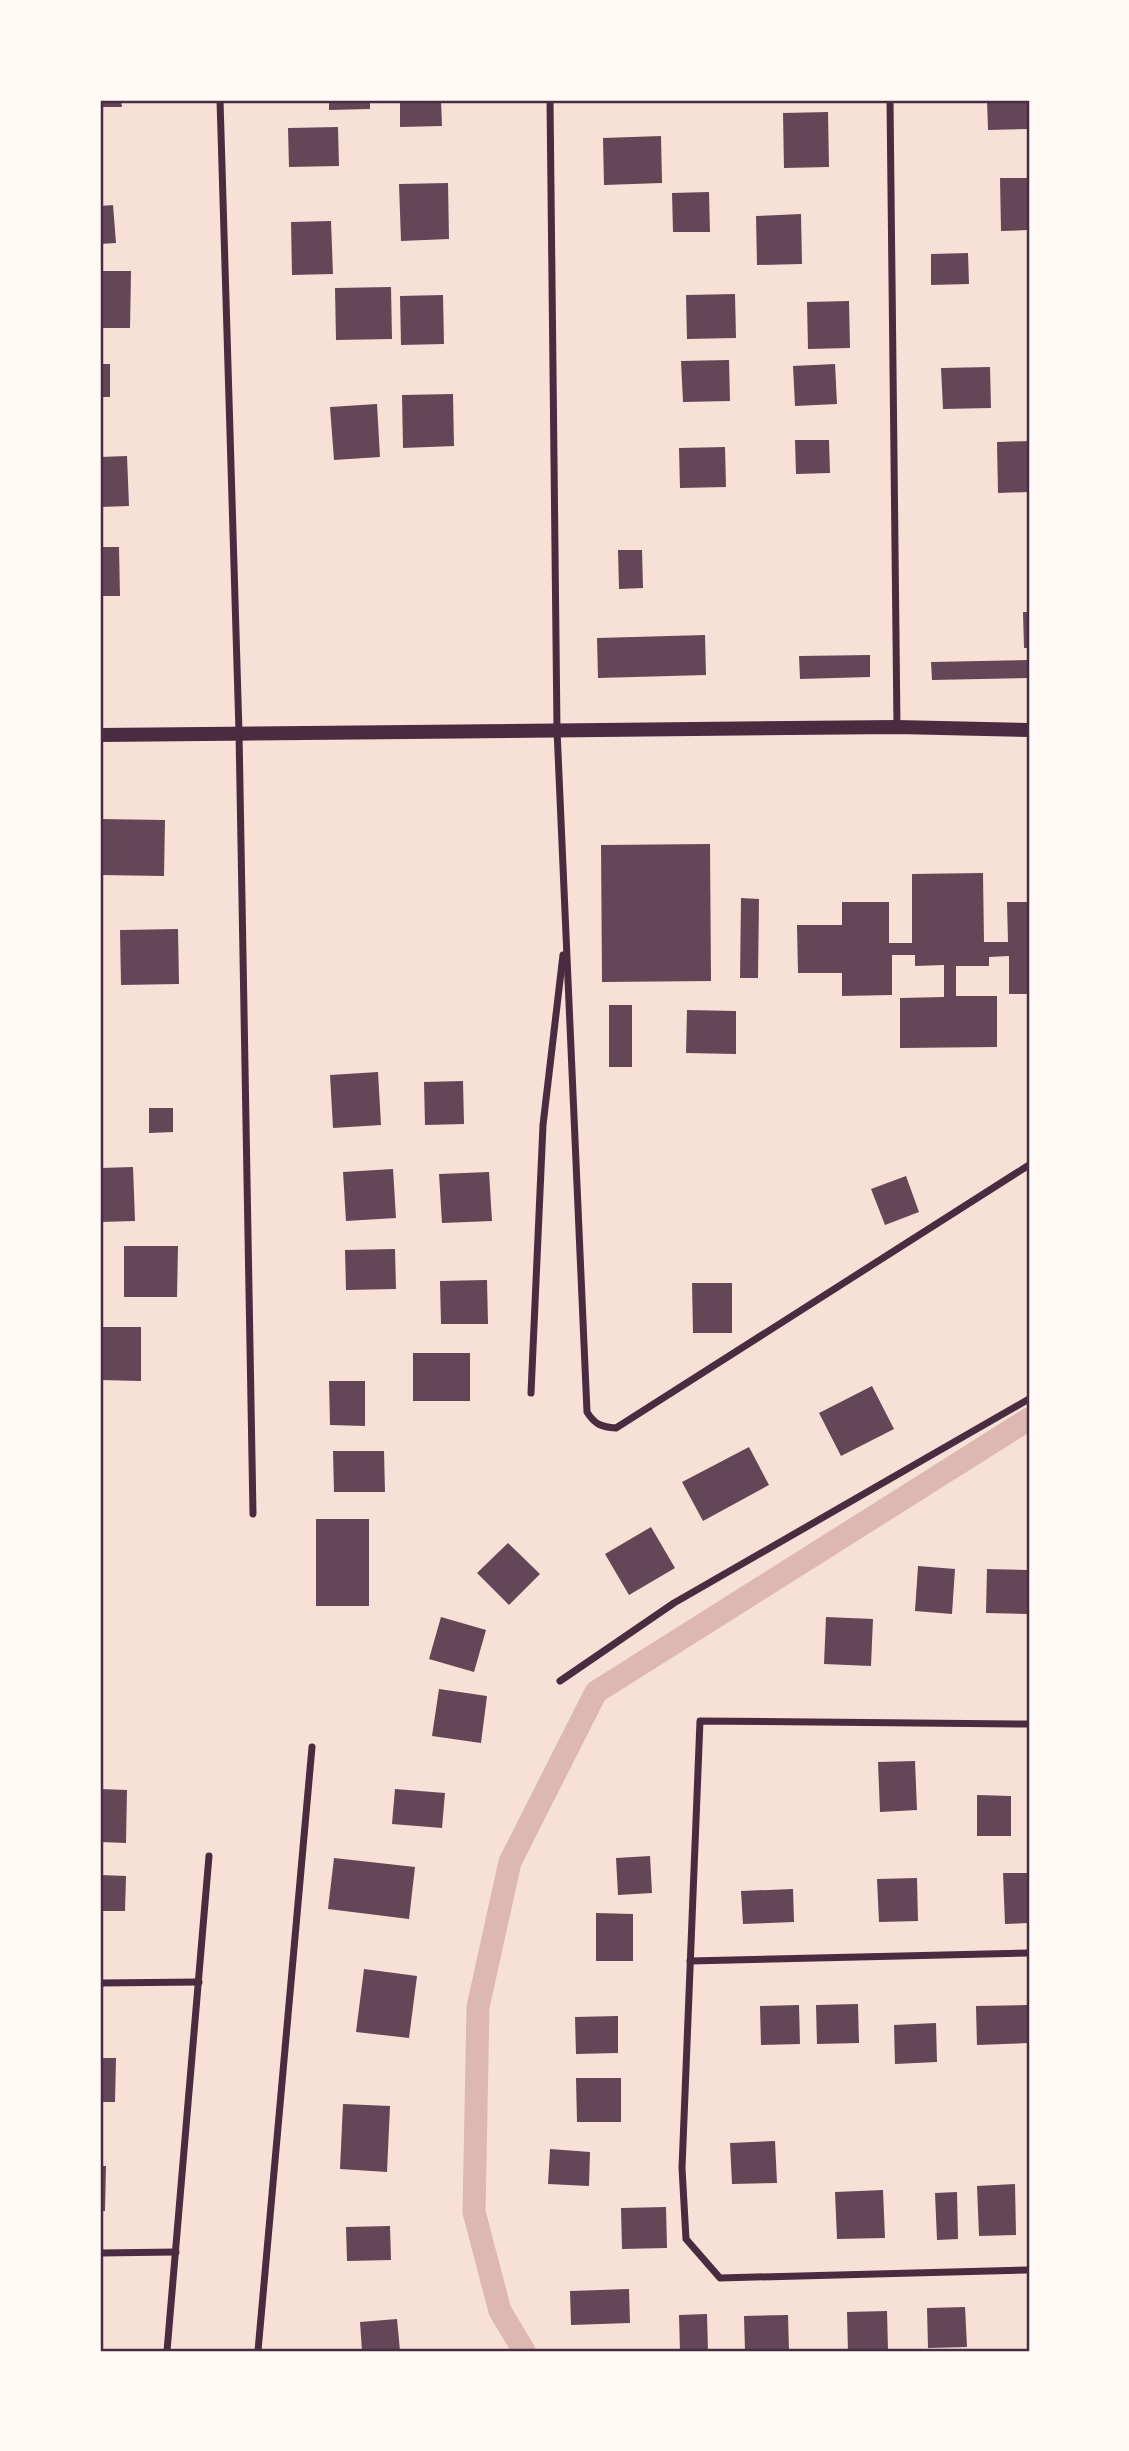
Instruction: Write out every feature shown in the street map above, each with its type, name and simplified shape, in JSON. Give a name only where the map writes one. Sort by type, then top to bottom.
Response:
[{"type":"main road","points":[[100,735],[897,727],[1029,730]]},
{"type":"street","points":[[220,100],[239,732],[253,1514]]},
{"type":"street","points":[[550,100],[557,730],[587,1412],[593,1421],[602,1427],[616,1428],[1029,1165]]},
{"type":"street","points":[[891,100],[897,727]]},
{"type":"street","points":[[531,1393],[542,1125],[566,934]]},
{"type":"street","points":[[560,1681],[674,1603],[1029,1399]]},
{"type":"street","points":[[1029,1724],[700,1721],[682,2168],[686,2239],[720,2278],[1029,2270]]},
{"type":"street","points":[[258,2351],[312,1746]]},
{"type":"street","points":[[167,2351],[209,1856]]},
{"type":"street","points":[[690,1961],[1029,1953]]},
{"type":"street","points":[[100,1983],[199,1982]]},
{"type":"street","points":[[100,2253],[176,2252]]},
{"type":"building","points":[[100,100],[121,100],[122,107],[100,107]]},
{"type":"building","points":[[329,100],[370,100],[370,109],[329,110]]},
{"type":"building","points":[[400,100],[441,100],[442,126],[400,127]]},
{"type":"building","points":[[987,100],[1029,100],[1029,129],[988,130]]},
{"type":"building","points":[[828,112],[829,167],[784,168],[783,113]]},
{"type":"building","points":[[338,127],[339,166],[289,167],[288,128]]},
{"type":"building","points":[[661,136],[662,183],[604,185],[603,138]]},
{"type":"building","points":[[1000,178],[1029,178],[1029,230],[1001,231]]},
{"type":"building","points":[[448,183],[449,239],[401,241],[399,184]]},
{"type":"building","points":[[709,192],[710,232],[673,232],[672,193]]},
{"type":"building","points":[[113,205],[116,243],[100,244],[100,206]]},
{"type":"building","points":[[801,214],[802,264],[757,265],[756,216]]},
{"type":"building","points":[[331,221],[333,274],[292,275],[291,222]]},
{"type":"building","points":[[968,253],[969,284],[931,285],[931,254]]},
{"type":"building","points":[[100,271],[131,271],[130,328],[100,328]]},
{"type":"building","points":[[391,287],[392,339],[336,340],[335,288]]},
{"type":"building","points":[[735,294],[736,338],[687,339],[686,295]]},
{"type":"building","points":[[443,295],[444,344],[401,345],[400,296]]},
{"type":"building","points":[[849,301],[850,348],[808,349],[807,302]]},
{"type":"building","points":[[729,360],[730,401],[683,402],[681,361]]},
{"type":"building","points":[[100,364],[110,364],[110,397],[100,397]]},
{"type":"building","points":[[835,364],[837,404],[795,406],[793,366]]},
{"type":"building","points":[[990,367],[991,408],[943,409],[941,368]]},
{"type":"building","points":[[453,394],[454,446],[403,448],[402,395]]},
{"type":"building","points":[[377,404],[380,457],[334,460],[330,407]]},
{"type":"building","points":[[795,440],[829,440],[830,473],[796,474]]},
{"type":"building","points":[[1029,441],[1029,492],[998,493],[997,442]]},
{"type":"building","points":[[725,447],[726,487],[680,488],[679,448]]},
{"type":"building","points":[[127,456],[129,506],[100,507],[100,457]]},
{"type":"building","points":[[100,547],[119,547],[120,596],[100,596]]},
{"type":"building","points":[[618,550],[642,550],[643,588],[619,589]]},
{"type":"building","points":[[1023,612],[1029,612],[1029,648],[1024,648]]},
{"type":"building","points":[[705,635],[706,675],[598,678],[597,638]]},
{"type":"building","points":[[870,655],[870,677],[800,679],[799,656]]},
{"type":"building","points":[[1029,660],[1029,678],[932,680],[931,662]]},
{"type":"building","points":[[100,819],[165,820],[164,876],[100,875]]},
{"type":"building","points":[[710,844],[711,981],[602,982],[601,845]]},
{"type":"building","points":[[983,873],[984,942],[1008,942],[1007,902],[1029,902],[1029,994],[1009,994],[1009,956],[989,957],[989,966],[956,966],[956,996],[997,996],[997,1047],[900,1048],[900,998],[944,997],[944,965],[915,966],[915,955],[892,955],[892,995],[842,996],[842,973],[798,973],[797,925],[842,925],[842,902],[889,902],[889,943],[912,943],[912,874]]},
{"type":"building","points":[[741,898],[759,899],[758,978],[740,978]]},
{"type":"building","points":[[178,929],[179,984],[121,985],[120,930]]},
{"type":"building","points":[[609,1005],[632,1005],[632,1067],[609,1067]]},
{"type":"building","points":[[687,1010],[736,1011],[736,1054],[686,1053]]},
{"type":"building","points":[[378,1072],[381,1125],[333,1128],[330,1075]]},
{"type":"building","points":[[463,1081],[464,1124],[425,1125],[424,1082]]},
{"type":"building","points":[[149,1108],[173,1108],[173,1132],[149,1133]]},
{"type":"building","points":[[133,1167],[135,1221],[100,1222],[100,1168]]},
{"type":"building","points":[[393,1169],[396,1218],[346,1221],[343,1172]]},
{"type":"building","points":[[489,1172],[492,1221],[442,1223],[439,1174]]},
{"type":"building","points":[[906,1176],[919,1212],[885,1225],[871,1189]]},
{"type":"building","points":[[124,1246],[178,1246],[177,1297],[124,1297]]},
{"type":"building","points":[[395,1249],[396,1289],[346,1290],[345,1250]]},
{"type":"building","points":[[487,1280],[488,1324],[441,1324],[440,1281]]},
{"type":"building","points":[[692,1283],[732,1283],[732,1333],[693,1333]]},
{"type":"building","points":[[100,1327],[141,1327],[141,1381],[100,1380]]},
{"type":"building","points":[[413,1353],[470,1353],[470,1401],[413,1401]]},
{"type":"building","points":[[329,1381],[365,1381],[365,1426],[330,1425]]},
{"type":"building","points":[[872,1386],[894,1429],[841,1456],[819,1413]]},
{"type":"building","points":[[749,1447],[769,1485],[703,1521],[682,1482]]},
{"type":"building","points":[[333,1451],[384,1451],[385,1492],[334,1492]]},
{"type":"building","points":[[316,1519],[369,1519],[369,1606],[316,1606]]},
{"type":"building","points":[[651,1527],[675,1568],[629,1595],[605,1554]]},
{"type":"building","points":[[508,1543],[540,1574],[509,1605],[477,1573]]},
{"type":"building","points":[[918,1566],[955,1569],[952,1614],[915,1611]]},
{"type":"building","points":[[987,1569],[1029,1570],[1029,1614],[986,1613]]},
{"type":"building","points":[[441,1617],[486,1630],[474,1672],[429,1659]]},
{"type":"building","points":[[826,1617],[873,1619],[871,1666],[824,1664]]},
{"type":"building","points":[[439,1689],[487,1696],[481,1743],[432,1736]]},
{"type":"building","points":[[915,1761],[917,1810],[880,1812],[878,1762]]},
{"type":"building","points":[[100,1789],[127,1790],[126,1843],[100,1842]]},
{"type":"building","points":[[395,1789],[445,1793],[442,1828],[392,1824]]},
{"type":"building","points":[[977,1795],[1011,1796],[1011,1836],[977,1836]]},
{"type":"building","points":[[650,1856],[652,1893],[618,1895],[616,1858]]},
{"type":"building","points":[[334,1858],[415,1867],[409,1919],[328,1909]]},
{"type":"building","points":[[1003,1873],[1029,1873],[1029,1923],[1005,1924]]},
{"type":"building","points":[[100,1875],[126,1876],[125,1911],[100,1911]]},
{"type":"building","points":[[917,1878],[918,1921],[879,1922],[877,1879]]},
{"type":"building","points":[[793,1889],[794,1922],[743,1924],[741,1891]]},
{"type":"building","points":[[596,1913],[633,1914],[633,1961],[596,1961]]},
{"type":"building","points":[[364,1969],[417,1976],[409,2038],[356,2032]]},
{"type":"building","points":[[858,2004],[859,2043],[817,2044],[816,2005]]},
{"type":"building","points":[[799,2005],[800,2044],[761,2045],[760,2006]]},
{"type":"building","points":[[1027,2005],[1029,2043],[977,2045],[976,2006]]},
{"type":"building","points":[[618,2016],[618,2053],[576,2054],[575,2017]]},
{"type":"building","points":[[936,2023],[937,2062],[895,2064],[894,2025]]},
{"type":"building","points":[[100,2058],[116,2058],[115,2102],[100,2102]]},
{"type":"building","points":[[576,2078],[621,2078],[621,2122],[577,2122]]},
{"type":"building","points":[[343,2104],[390,2106],[387,2172],[340,2169]]},
{"type":"building","points":[[775,2141],[777,2183],[732,2184],[730,2143]]},
{"type":"building","points":[[550,2149],[590,2152],[589,2186],[548,2184]]},
{"type":"building","points":[[100,2166],[106,2166],[105,2211],[100,2211]]},
{"type":"building","points":[[1015,2184],[1016,2235],[979,2236],[977,2186]]},
{"type":"building","points":[[883,2190],[885,2238],[837,2239],[835,2192]]},
{"type":"building","points":[[957,2192],[958,2239],[937,2240],[935,2193]]},
{"type":"building","points":[[666,2207],[667,2248],[622,2249],[621,2208]]},
{"type":"building","points":[[390,2226],[391,2260],[347,2261],[346,2227]]},
{"type":"building","points":[[629,2289],[630,2323],[571,2325],[570,2291]]},
{"type":"building","points":[[965,2307],[967,2347],[928,2348],[927,2308]]},
{"type":"building","points":[[887,2311],[888,2350],[848,2351],[847,2312]]},
{"type":"building","points":[[707,2314],[708,2351],[680,2351],[679,2315]]},
{"type":"building","points":[[788,2315],[789,2351],[745,2351],[744,2316]]},
{"type":"building","points":[[397,2319],[400,2351],[362,2351],[360,2322]]},
{"type":"waterway","points":[[524,2351],[500,2311],[474,2212],[478,2007],[510,1862],[596,1692],[1029,1419]]}]
